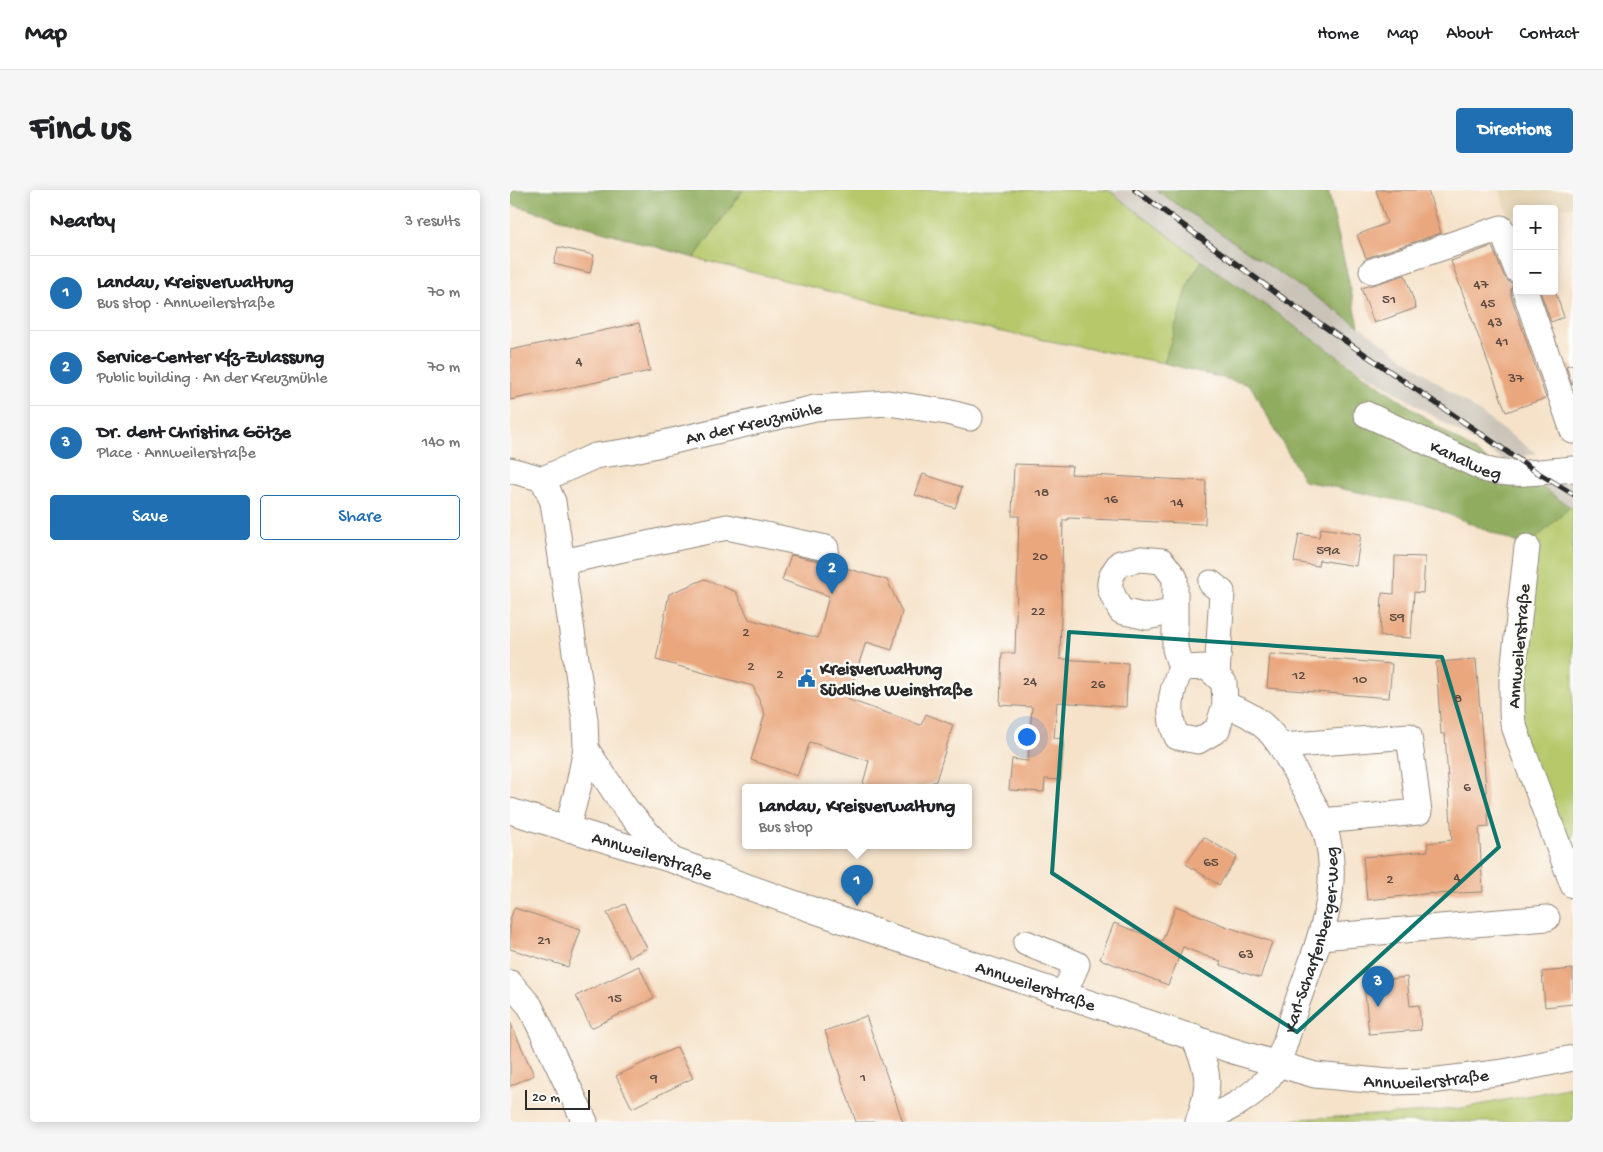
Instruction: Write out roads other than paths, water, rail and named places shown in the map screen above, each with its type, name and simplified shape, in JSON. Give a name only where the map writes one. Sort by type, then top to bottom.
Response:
[{"type":"street","points":[[1372,271],[1500,228],[1513,260]]},
{"type":"street","points":[[1526,295],[1573,431]]},
{"type":"street","name":"An der Kreuzmühle","points":[[543,479],[595,456],[630,451],[815,408],[888,403],[947,412],[970,418]]},
{"type":"street","name":"Kanalweg","points":[[1366,414],[1497,473],[1508,474],[1573,469]]},
{"type":"street","points":[[510,470],[543,479],[553,502],[585,720],[586,750],[567,829]]},
{"type":"street","points":[[562,562],[728,527],[826,548]]},
{"type":"street","name":"Annweilerstraße","points":[[1527,547],[1512,681],[1513,723],[1573,884]]},
{"type":"street","points":[[1211,583],[1222,592],[1217,676]]},
{"type":"street","points":[[1175,611],[1175,649],[1180,668],[1173,684],[1171,725],[1177,737],[1198,741],[1217,730],[1225,705],[1224,682],[1206,667],[1180,668]]},
{"type":"street","name":"Karl-Scharfenberger-Weg","points":[[1225,705],[1249,714],[1267,729],[1282,746],[1321,821],[1331,857],[1332,879],[1320,937],[1277,1065]]},
{"type":"street","points":[[1282,746],[1409,736],[1420,812],[1321,821]]},
{"type":"street","points":[[586,750],[626,809],[672,860]]},
{"type":"street","name":"Annweilerstraße","points":[[510,811],[672,860],[847,922],[1277,1065],[1315,1075],[1389,1082],[1430,1081],[1531,1067],[1573,1058]]},
{"type":"street","points":[[1320,937],[1547,918]]},
{"type":"street","points":[[1026,943],[1077,964],[1064,994]]},
{"type":"street","points":[[510,983],[530,1006],[538,1020],[586,1122]]},
{"type":"street","points":[[1193,1036],[1208,1081],[1208,1088],[1199,1122]]},
{"type":"street","points":[[1199,1122],[1244,1100],[1263,1083],[1277,1065]]},
{"type":"railway","points":[[1135,190],[1287,301],[1535,471],[1573,494]]},
{"type":"place","name":"Service-Center Kfz-Zulassung","points":[[832,594]]},
{"type":"place","name":"Kreisverwaltung Südliche Weinstraße","points":[[806,678]]},
{"type":"place","name":"Landau, Kreisverwaltung","points":[[857,906]]},
{"type":"place","name":"Dr. dent Christina Götze","points":[[1378,1007]]}]
